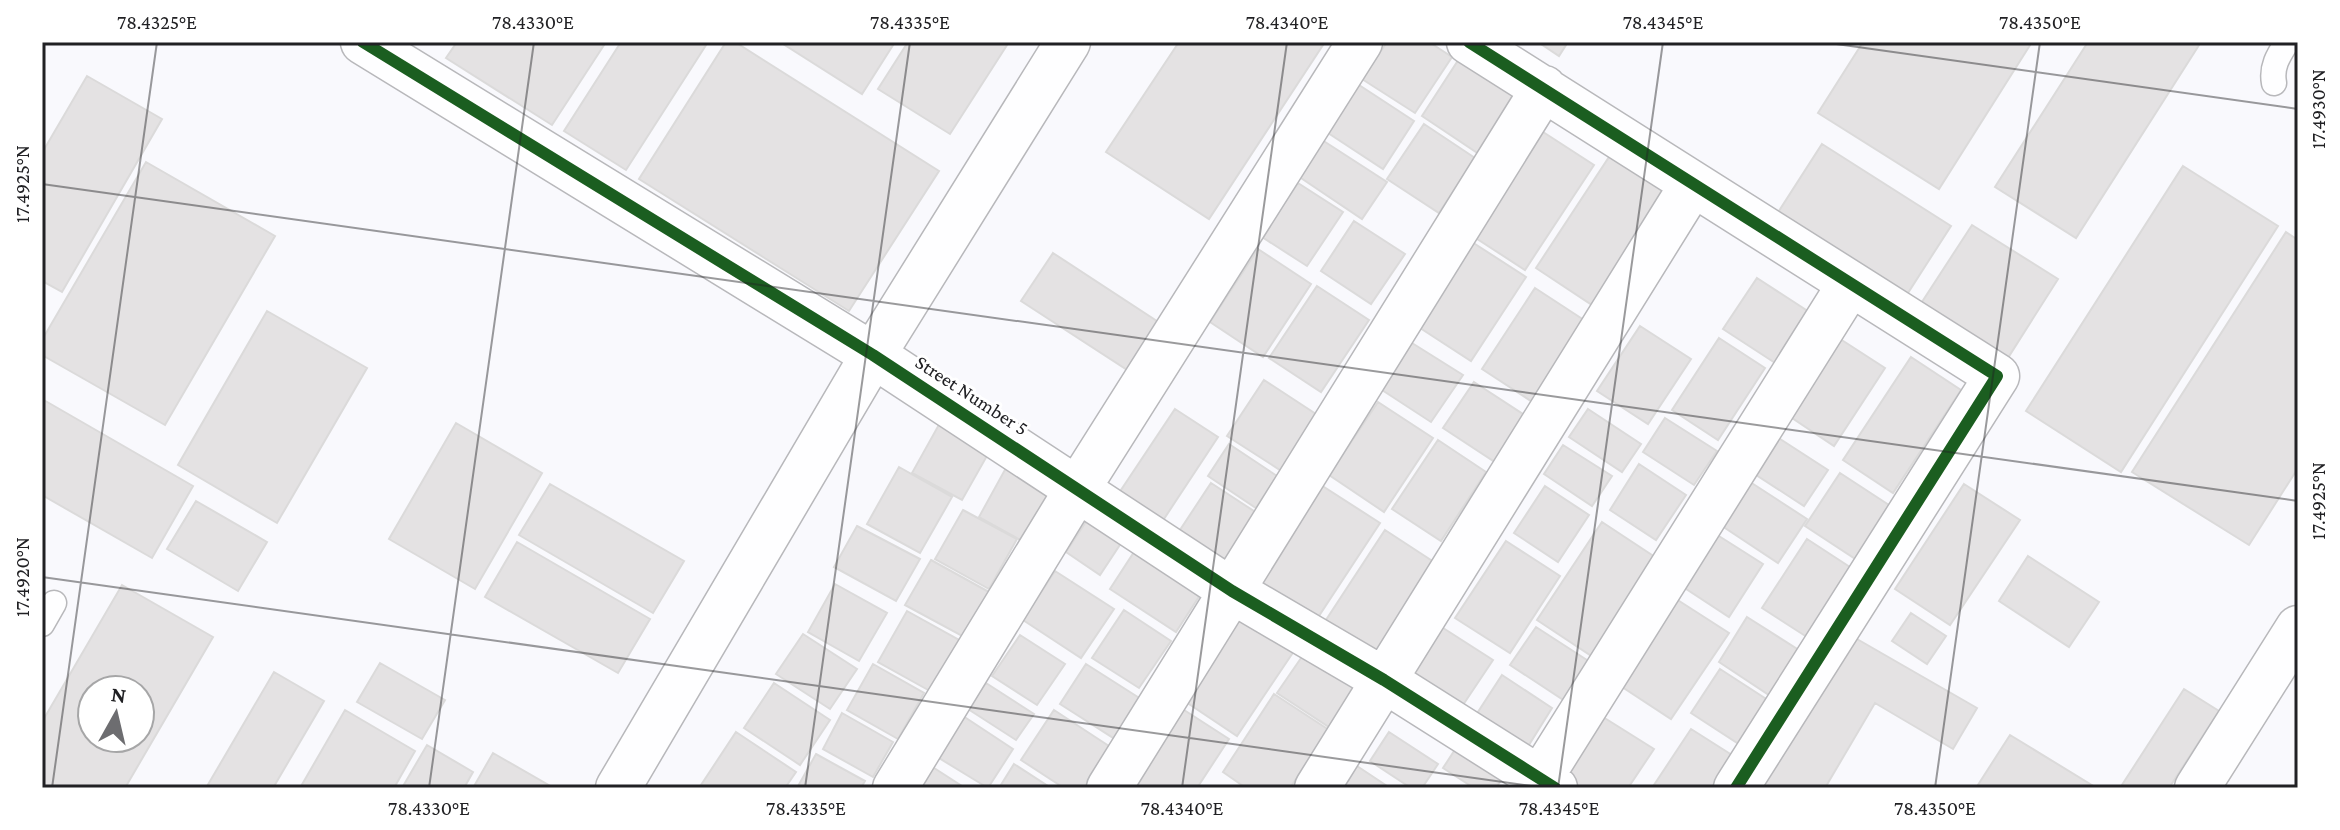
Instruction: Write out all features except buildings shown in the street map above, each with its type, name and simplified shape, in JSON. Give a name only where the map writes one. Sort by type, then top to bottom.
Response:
[{"type":"street","points":[[618,788],[873,355],[1068,42]]},
{"type":"street","points":[[895,788],[1078,488],[1360,42]]},
{"type":"street","points":[[1469,42],[1997,376],[1736,788]]},
{"type":"street","name":"Street Number 5","points":[[388,49],[873,355],[1232,591],[1384,680],[1543,785]]},
{"type":"street","points":[[1109,788],[1544,88]]},
{"type":"street","points":[[1317,788],[1692,185]]},
{"type":"street","points":[[1543,785],[1850,284]]},
{"type":"street","points":[[2197,788],[2298,628]]},
{"type":"lane","points":[[2274,83],[2272,73],[2275,62],[2287,42]]},
{"type":"lane","points":[[42,624],[54,603]]},
{"type":"cycle path","points":[[363,42],[873,355],[1232,591],[1384,680],[1555,788]]},
{"type":"cycle path","points":[[1469,42],[1997,376],[1736,788]]}]
